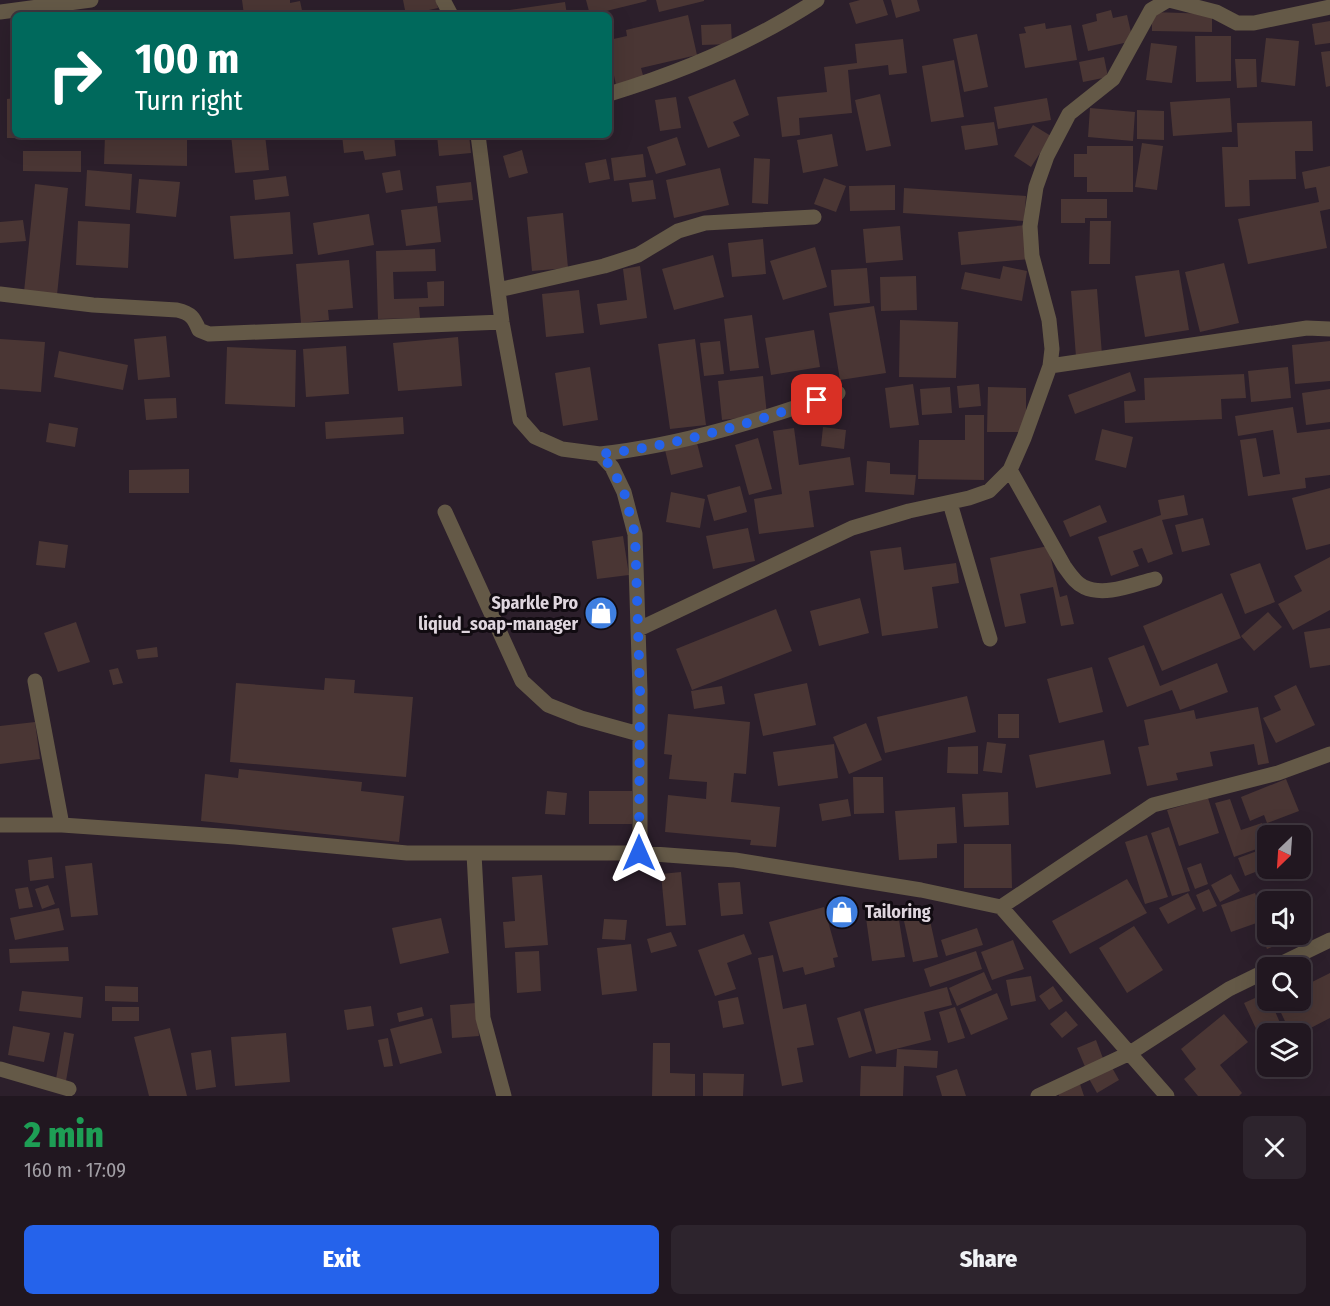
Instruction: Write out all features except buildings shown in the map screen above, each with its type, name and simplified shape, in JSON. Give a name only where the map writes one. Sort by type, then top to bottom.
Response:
[{"type":"street","points":[[0,12],[91,0]]},
{"type":"street","points":[[612,93],[718,55],[760,35],[816,0]]},
{"type":"street","points":[[639,629],[852,528],[969,498],[989,490],[1010,470],[1050,366],[1052,349],[1049,320],[1032,256],[1030,226],[1036,187],[1047,156],[1069,114],[1113,79],[1151,10],[1168,0],[1216,12],[1237,23],[1254,23],[1330,7]]},
{"type":"street","points":[[478,138],[502,322],[520,420],[535,437],[562,449],[600,454],[623,451],[717,432],[838,393]]},
{"type":"street","points":[[498,290],[627,259],[678,231],[705,223],[814,217]]},
{"type":"street","points":[[0,294],[93,305],[177,310],[188,313],[194,318],[199,330],[209,334],[502,322]]},
{"type":"street","points":[[1050,366],[1307,328],[1330,329]]},
{"type":"street","points":[[600,454],[612,468],[624,492],[635,534],[639,629],[639,853]]},
{"type":"street","points":[[1010,470],[1064,566],[1084,587],[1100,592],[1155,579]]},
{"type":"street","points":[[950,502],[990,639]]},
{"type":"street","points":[[446,512],[522,681],[548,705],[581,718],[639,734]]},
{"type":"street","points":[[35,681],[62,825]]},
{"type":"street","points":[[1001,907],[1153,805],[1278,773],[1330,754]]},
{"type":"street","points":[[0,825],[62,825],[235,837],[357,850],[474,854],[639,853],[735,860],[921,890],[1001,907],[1167,1096]]},
{"type":"street","points":[[474,854],[483,1018],[504,1096]]},
{"type":"street","points":[[1294,957],[1330,939]]},
{"type":"street","points":[[1038,1096],[1130,1053],[1229,989],[1257,975]]},
{"type":"street","points":[[0,1069],[69,1089]]},
{"type":"place","name":"Sparkle Pro liqiud_soap-manager","points":[[601,613]]},
{"type":"place","name":"Tailoring","points":[[842,912]]},
{"type":"route","points":[[639,853],[640,690],[635,534],[624,492],[612,468],[600,454],[698,437],[737,427],[817,400]]}]
